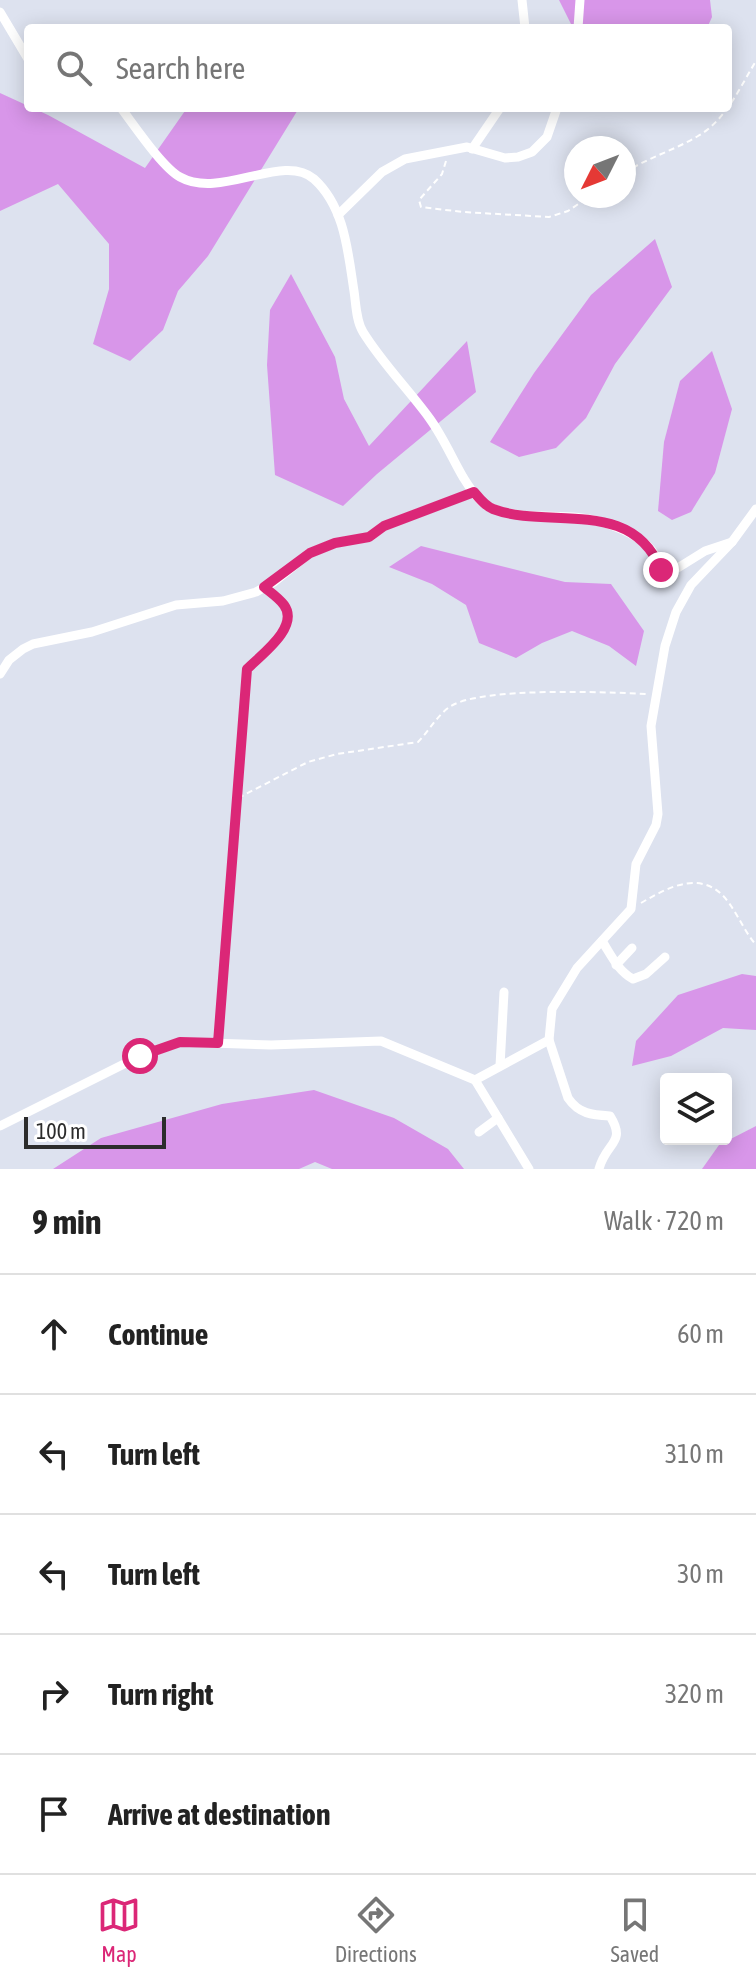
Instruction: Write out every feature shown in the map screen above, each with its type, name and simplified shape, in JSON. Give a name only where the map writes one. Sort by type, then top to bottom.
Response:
[{"type":"street","points":[[522,0],[525,24]]},
{"type":"street","points":[[578,24],[580,0]]},
{"type":"street","points":[[0,12],[24,52]]},
{"type":"street","points":[[124,112],[181,178],[202,185],[227,184],[289,171],[311,176],[322,187],[338,215],[346,243],[363,332],[432,423],[474,492],[492,508],[517,514],[586,518],[625,531],[644,541],[655,554],[661,570],[668,574],[705,551],[732,542]]},
{"type":"street","points":[[472,149],[497,112]]},
{"type":"street","points":[[338,215],[382,172],[397,163],[467,147],[505,158],[532,152],[547,137],[556,112]]},
{"type":"street","points":[[0,674],[9,660],[33,644],[92,632],[176,605],[223,601],[256,592],[310,553],[335,543],[369,537],[384,526],[474,492]]},
{"type":"street","points":[[599,1169],[602,1157],[618,1136],[619,1129],[610,1116],[589,1115],[568,1098],[549,1040],[552,1009],[577,968],[631,909],[636,864],[656,825],[658,814],[651,726],[665,646],[676,612],[691,585],[732,542],[756,509]]},
{"type":"street","points":[[602,941],[616,965],[633,979],[646,974],[665,957]]},
{"type":"street","points":[[616,965],[632,948]]},
{"type":"street","points":[[500,1066],[504,992]]},
{"type":"street","points":[[475,1080],[549,1040]]},
{"type":"street","points":[[0,1126],[140,1056],[180,1042],[271,1045],[381,1041],[475,1080],[529,1169]]},
{"type":"street","points":[[479,1132],[498,1118]]},
{"type":"path","points":[[732,101],[756,61]]},
{"type":"path","points":[[636,167],[698,136],[712,127],[725,112]]},
{"type":"path","points":[[449,152],[442,174],[419,200],[421,207],[549,217],[572,208]]},
{"type":"path","points":[[218,1043],[247,669],[284,630],[288,620],[286,606],[264,587]]},
{"type":"path","points":[[237,798],[308,762],[337,754],[418,742],[447,708],[477,695],[656,694]]},
{"type":"path","points":[[631,909],[669,887],[691,882],[704,883],[729,902],[756,945]]},
{"type":"shaded area","points":[[559,0],[710,0],[712,17],[709,24],[571,24]]},
{"type":"shaded area","points":[[0,93],[24,104],[24,112],[48,115],[145,168],[184,112],[297,112],[208,256],[178,291],[163,330],[130,361],[93,344],[109,289],[109,244],[58,184],[0,211]]},
{"type":"shaded area","points":[[655,239],[672,287],[615,364],[586,418],[556,448],[519,457],[490,442],[534,373],[591,295]]},
{"type":"shaded area","points":[[291,274],[335,357],[344,399],[369,446],[467,341],[476,392],[343,506],[275,475],[267,365],[270,310]]},
{"type":"shaded area","points":[[712,351],[732,409],[715,473],[691,512],[672,520],[658,511],[664,442],[680,381]]},
{"type":"shaded area","points":[[421,546],[565,582],[611,584],[644,631],[636,666],[609,646],[572,631],[516,658],[479,643],[466,605],[432,584],[389,567]]},
{"type":"shaded area","points":[[742,974],[756,976],[756,1030],[723,1028],[671,1056],[632,1066],[636,1041],[678,995]]},
{"type":"shaded area","points":[[314,1090],[394,1118],[448,1149],[464,1169],[332,1169],[315,1162],[299,1169],[53,1169],[101,1138],[222,1104]]},
{"type":"shaded area","points":[[756,1126],[756,1169],[702,1169],[719,1145],[732,1145],[732,1138]]},
{"type":"route","points":[[140,1056],[180,1042],[218,1043],[247,669],[284,630],[288,620],[286,606],[264,587],[310,553],[335,543],[369,537],[384,526],[474,492],[492,508],[517,514],[586,518],[625,531],[644,541],[655,554],[661,570]]}]
